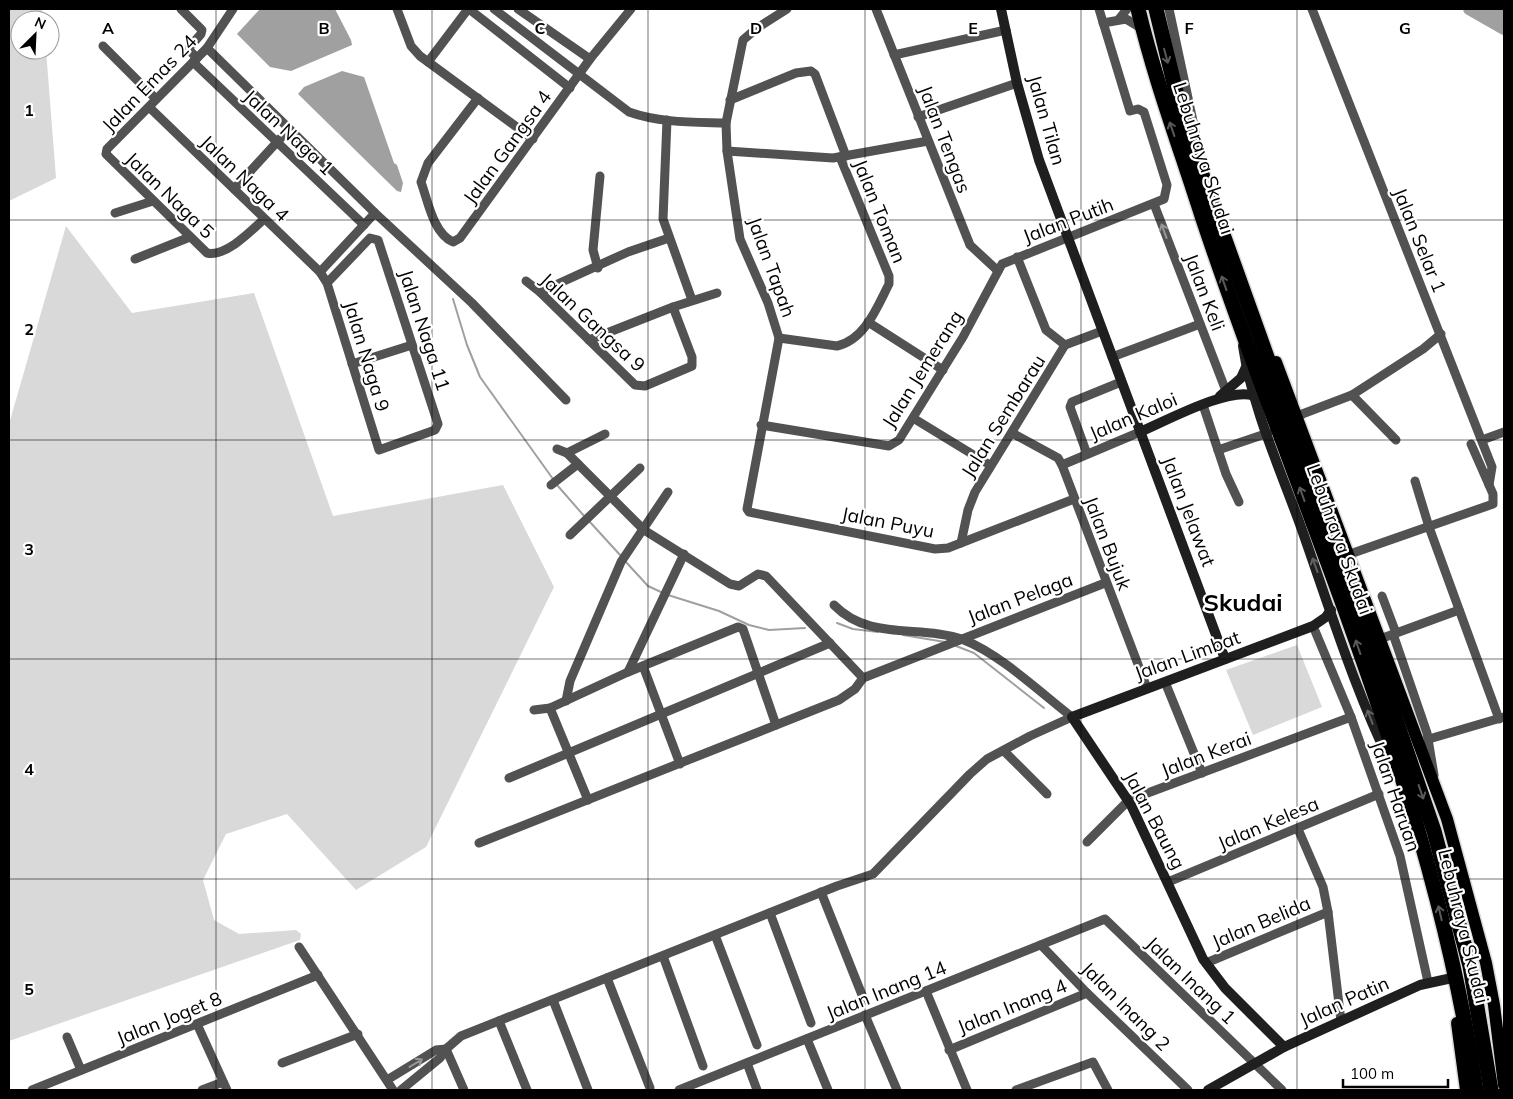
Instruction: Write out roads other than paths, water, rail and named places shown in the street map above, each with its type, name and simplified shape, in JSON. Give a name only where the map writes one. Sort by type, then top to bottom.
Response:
[{"type":"highway","name":"Lebuhraya Skudai","points":[[1138,9],[1162,98],[1240,329],[1358,649],[1413,809],[1432,876],[1451,961],[1473,1019],[1491,1090]]},
{"type":"highway","name":"Lebuhraya Skudai","points":[[1156,9],[1178,100],[1206,186],[1434,831],[1470,966],[1476,1090]]},
{"type":"highway","points":[[1314,488],[1364,598]]},
{"type":"main road","points":[[1245,297],[1261,322],[1350,554],[1364,598],[1449,826],[1499,1004],[1504,1085]]},
{"type":"main road","points":[[1451,961],[1466,1090]]},
{"type":"street","points":[[181,9],[202,30],[201,34],[188,49],[196,60]]},
{"type":"street","name":"Jalan Emas 24","points":[[106,154],[107,149],[207,48],[233,9]]},
{"type":"street","points":[[397,9],[411,46],[428,62],[533,139]]},
{"type":"street","points":[[428,62],[469,9],[570,88]]},
{"type":"street","points":[[494,9],[629,112],[644,117],[667,120],[726,123]]},
{"type":"street","points":[[518,9],[590,59]]},
{"type":"street","name":"Jalan Gangsa 4","points":[[478,98],[428,163],[421,182],[444,238],[453,242],[460,238],[590,59],[630,9]]},
{"type":"street","name":"Jalan Tapah","points":[[749,512],[747,505],[779,338],[768,303],[740,238],[727,151],[726,123],[743,40],[775,11],[787,9]]},
{"type":"street","name":"Jalan Tengas","points":[[876,9],[970,245],[998,271]]},
{"type":"street","name":"Jalan Tilan","points":[[1001,9],[1017,82],[1039,160],[1066,238],[1102,331]]},
{"type":"street","points":[[1099,9],[1130,110],[1138,109],[1144,112],[1167,185],[1164,199],[1154,204]]},
{"type":"street","points":[[1119,19],[1127,9]]},
{"type":"street","points":[[1169,9],[1190,102],[1206,186]]},
{"type":"street","name":"Jalan Selar 1","points":[[1312,9],[1482,440],[1492,467],[1489,484]]},
{"type":"street","points":[[1103,23],[1126,19],[1143,29]]},
{"type":"street","points":[[894,55],[1006,30]]},
{"type":"street","points":[[103,46],[156,99]]},
{"type":"street","points":[[207,48],[375,213],[472,303],[566,400]]},
{"type":"street","name":"Jalan Naga 1","points":[[196,60],[277,143],[364,224]]},
{"type":"street","name":"Jalan Toman","points":[[730,100],[806,70],[813,72],[818,81],[843,157],[889,276],[889,284],[868,322],[851,340],[837,346],[779,338]]},
{"type":"street","points":[[918,117],[1017,82]]},
{"type":"street","name":"Jalan Naga 4","points":[[149,107],[320,272]]},
{"type":"street","points":[[667,120],[662,207],[669,238],[692,300]]},
{"type":"street","points":[[234,189],[289,129]]},
{"type":"street","points":[[727,151],[809,158],[843,157],[928,141]]},
{"type":"street","name":"Jalan Naga 5","points":[[106,154],[207,253],[210,254],[241,241],[264,219]]},
{"type":"street","points":[[598,268],[594,250],[600,176]]},
{"type":"street","points":[[114,213],[153,201]]},
{"type":"street","name":"Jalan Putih","points":[[998,271],[1002,264],[1017,257],[1154,204]]},
{"type":"street","name":"Jalan Keli","points":[[1154,204],[1226,391]]},
{"type":"street","points":[[320,272],[375,213]]},
{"type":"street","points":[[135,259],[190,237]]},
{"type":"street","name":"Jalan Naga 11","points":[[327,283],[370,238],[378,240],[437,427],[435,430],[379,450]]},
{"type":"street","points":[[540,292],[598,268],[628,252],[669,238]]},
{"type":"street","points":[[1017,257],[1046,330],[1065,345]]},
{"type":"street","name":"Jalan Jemerang","points":[[761,425],[888,446],[899,440],[963,337],[998,271]]},
{"type":"street","name":"Jalan Naga 9","points":[[320,272],[327,283],[379,450]]},
{"type":"street","name":"Jalan Gangsa 9","points":[[526,281],[540,292],[635,386],[645,386],[654,383],[692,366],[692,357],[673,307]]},
{"type":"street","points":[[589,340],[692,300],[717,293]]},
{"type":"street","points":[[868,322],[943,370]]},
{"type":"street","points":[[1112,357],[1200,324]]},
{"type":"street","points":[[1240,329],[1246,367],[1254,396],[1336,628],[1380,743],[1413,809]]},
{"type":"street","name":"Jalan Sembarau","points":[[961,543],[968,510],[975,492],[1065,345],[1102,331]]},
{"type":"street","name":"Jalan Jelawat","points":[[1102,331],[1225,660]]},
{"type":"street","points":[[1297,416],[1352,395],[1412,356],[1441,334]]},
{"type":"street","points":[[352,364],[412,344]]},
{"type":"street","name":"Jalan Kaloi","points":[[1218,398],[1241,378],[1246,367]]},
{"type":"street","points":[[1087,454],[1070,407],[1072,402],[1121,382]]},
{"type":"street","name":"Jalan Kaloi","points":[[1062,465],[1218,398],[1244,393],[1254,396]]},
{"type":"street","points":[[1352,395],[1396,440]]},
{"type":"street","points":[[1203,405],[1218,450],[1239,502]]},
{"type":"street","points":[[913,418],[990,465]]},
{"type":"street","points":[[1482,440],[1504,432]]},
{"type":"street","points":[[1012,433],[1058,458],[1062,465]]},
{"type":"street","points":[[1218,450],[1268,433]]},
{"type":"street","points":[[567,454],[605,434]]},
{"type":"street","points":[[1350,554],[1493,504],[1494,499],[1489,484],[1471,444]]},
{"type":"street","points":[[557,449],[567,454],[578,464],[644,530],[730,584],[739,586],[758,574],[766,576],[863,678]]},
{"type":"street","points":[[554,483],[578,464]]},
{"type":"street","name":"Jalan Bujuk","points":[[1062,465],[1105,583],[1147,688]]},
{"type":"street","points":[[570,535],[640,468]]},
{"type":"street","points":[[1415,481],[1429,527],[1459,610],[1502,718],[1429,740]]},
{"type":"street","points":[[566,700],[570,681],[623,559],[668,492]]},
{"type":"street","name":"Jalan Puyu","points":[[749,512],[935,549],[961,543],[1074,499]]},
{"type":"street","points":[[628,672],[684,554]]},
{"type":"street","name":"Jalan Pelaga","points":[[834,605],[844,615],[860,623],[962,639],[1105,583]]},
{"type":"street","points":[[1382,596],[1429,740],[1436,788]]},
{"type":"street","name":"Jalan Limbat","points":[[1072,717],[1313,626],[1326,617],[1331,610]]},
{"type":"street","points":[[1380,639],[1459,610]]},
{"type":"street","name":"Jalan Limbat","points":[[1313,626],[1328,625],[1336,628]]},
{"type":"street","name":"Jalan Haruan","points":[[1313,626],[1351,717],[1400,856],[1428,982]]},
{"type":"street","points":[[534,710],[550,708],[628,672],[738,627],[743,629],[757,675],[776,725]]},
{"type":"street","points":[[479,843],[846,696],[863,678],[962,639]]},
{"type":"street","name":"Jalan Baung","points":[[962,639],[988,652],[1072,717],[1129,800],[1206,963],[1225,988],[1284,1047]]},
{"type":"street","points":[[509,778],[830,643]]},
{"type":"street","points":[[643,666],[680,764]]},
{"type":"street","points":[[1165,682],[1202,772]]},
{"type":"street","points":[[550,708],[588,800]]},
{"type":"street","points":[[391,1088],[440,1058],[446,1048],[461,1036],[821,892],[873,874],[978,766],[1030,736],[1072,717]]},
{"type":"street","name":"Jalan Kerai","points":[[1087,842],[1129,800],[1351,717]]},
{"type":"street","points":[[1004,751],[1047,794]]},
{"type":"street","name":"Jalan Kelesa","points":[[1168,882],[1379,794]]},
{"type":"street","points":[[1298,829],[1323,887],[1328,912],[1341,1021]]},
{"type":"street","points":[[821,892],[864,1000]]},
{"type":"street","name":"Jalan Belida","points":[[1206,963],[1328,912]]},
{"type":"street","points":[[770,913],[811,1023]]},
{"type":"street","name":"Jalan Inang 14","points":[[679,1090],[1105,919]]},
{"type":"street","name":"Jalan Inang 1","points":[[1105,919],[1282,1090]]},
{"type":"street","points":[[715,935],[757,1045]]},
{"type":"street","name":"Jalan Inang 2","points":[[1041,945],[1087,993],[1188,1090]]},
{"type":"street","points":[[299,947],[358,1034],[391,1088]]},
{"type":"street","points":[[663,956],[703,1066]]},
{"type":"street","name":"Jalan Joget 8","points":[[32,1090],[318,975]]},
{"type":"street","points":[[607,978],[650,1088]]},
{"type":"street","name":"Jalan Patin","points":[[1208,1090],[1284,1047],[1428,982],[1452,978]]},
{"type":"street","points":[[926,991],[967,1090]]},
{"type":"street","name":"Jalan Inang 4","points":[[949,1050],[1087,993]]},
{"type":"street","points":[[553,1000],[588,1090]]},
{"type":"street","points":[[865,1016],[897,1090]]},
{"type":"street","points":[[499,1021],[527,1090]]},
{"type":"street","points":[[196,1024],[225,1086],[202,1090]]},
{"type":"street","points":[[282,1063],[358,1034]]},
{"type":"street","points":[[67,1037],[81,1070]]},
{"type":"street","points":[[807,1039],[828,1090]]},
{"type":"street","points":[[391,1088],[436,1050],[446,1048]]},
{"type":"street","points":[[446,1048],[464,1090]]},
{"type":"street","points":[[1016,1090],[1089,1062],[1096,1065],[1108,1090]]},
{"type":"street","points":[[747,1063],[757,1090]]},
{"type":"waterway","points":[[1469,9],[1504,29]]},
{"type":"waterway","points":[[453,299],[467,345],[480,377],[553,479]]},
{"type":"waterway","points":[[557,485],[585,517]]},
{"type":"waterway","points":[[589,521],[621,556]]},
{"type":"waterway","points":[[625,561],[648,586],[663,593]]},
{"type":"waterway","points":[[668,595],[719,611],[749,625],[769,630],[805,628]]},
{"type":"waterway","points":[[837,623],[853,629],[878,632]]},
{"type":"waterway","points":[[903,635],[945,642]]},
{"type":"waterway","points":[[956,646],[974,653],[1044,708]]},
{"type":"district","name":"Skudai","points":[[1243,602]]}]
